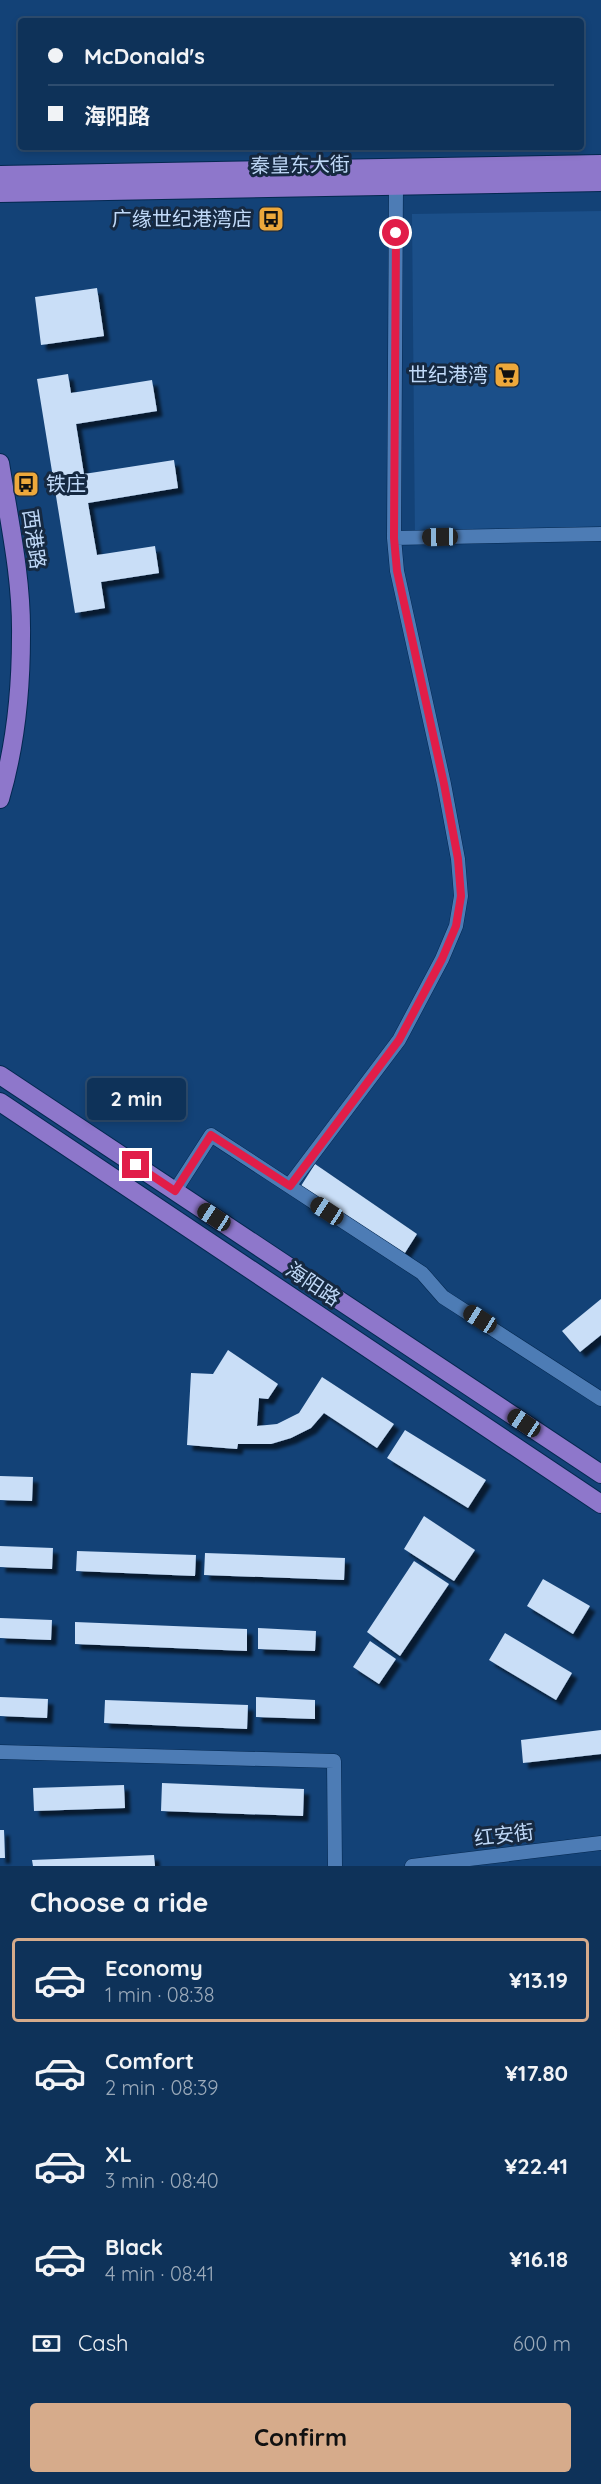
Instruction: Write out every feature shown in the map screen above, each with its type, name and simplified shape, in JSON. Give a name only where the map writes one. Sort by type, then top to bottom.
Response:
[{"type":"main road","name":"秦皇东大街","points":[[0,175],[601,164]]},
{"type":"main road","name":"秦皇东大街","points":[[0,193],[601,182]]},
{"type":"main road","name":"西港路","points":[[0,463],[16,564],[22,635],[16,713],[8,771],[0,799]]},
{"type":"main road","name":"海阳路","points":[[0,1075],[601,1474]]},
{"type":"main road","name":"海阳路","points":[[0,1102],[601,1504]]},
{"type":"street","points":[[290,1186],[399,1040],[442,959],[456,926],[461,896],[458,859],[444,784],[397,571],[394,538],[396,186]]},
{"type":"street","points":[[394,538],[601,534]]},
{"type":"street","points":[[175,1191],[211,1135],[422,1273],[443,1297],[601,1399]]},
{"type":"street","points":[[0,1752],[334,1761],[335,1866]]},
{"type":"street","name":"红安街","points":[[412,1866],[601,1843]]},
{"type":"shaded area","name":"世纪港湾","points":[[601,211],[601,535],[415,540],[412,214]]},
{"type":"building","points":[[97,288],[104,336],[41,345],[35,297]]},
{"type":"building","points":[[68,374],[71,393],[152,380],[157,411],[76,424],[84,474],[174,460],[178,488],[88,503],[97,555],[155,546],[159,573],[101,582],[105,608],[75,613],[37,379]]},
{"type":"building","points":[[315,1164],[417,1234],[403,1256],[299,1189]]},
{"type":"building","points":[[601,1299],[601,1335],[580,1352],[562,1331]]},
{"type":"building","points":[[228,1350],[278,1384],[268,1399],[259,1398],[257,1426],[277,1424],[299,1413],[322,1377],[394,1424],[377,1448],[324,1413],[311,1428],[291,1438],[271,1444],[238,1444],[237,1449],[187,1445],[191,1373],[213,1374]]},
{"type":"building","points":[[405,1430],[486,1480],[468,1508],[387,1458]]},
{"type":"building","points":[[0,1476],[33,1477],[32,1501],[0,1500]]},
{"type":"building","points":[[424,1516],[475,1550],[454,1581],[404,1549]]},
{"type":"building","points":[[0,1546],[53,1548],[52,1569],[0,1567]]},
{"type":"building","points":[[77,1551],[196,1555],[195,1576],[76,1571]]},
{"type":"building","points":[[205,1553],[345,1558],[344,1580],[204,1575]]},
{"type":"building","points":[[414,1561],[449,1584],[400,1656],[367,1632]]},
{"type":"building","points":[[543,1579],[590,1606],[573,1634],[527,1606]]},
{"type":"building","points":[[0,1618],[52,1620],[51,1640],[0,1638]]},
{"type":"building","points":[[75,1622],[247,1629],[247,1651],[75,1644]]},
{"type":"building","points":[[258,1628],[316,1631],[315,1651],[258,1649]]},
{"type":"building","points":[[505,1633],[572,1673],[556,1700],[489,1660]]},
{"type":"building","points":[[370,1641],[396,1659],[379,1684],[353,1667]]},
{"type":"building","points":[[0,1697],[48,1699],[47,1718],[0,1716]]},
{"type":"building","points":[[256,1697],[315,1700],[315,1719],[256,1717]]},
{"type":"building","points":[[105,1700],[248,1705],[247,1729],[104,1723]]},
{"type":"building","points":[[601,1730],[601,1754],[523,1763],[521,1740]]},
{"type":"building","points":[[162,1783],[304,1789],[303,1816],[161,1811]]},
{"type":"building","points":[[124,1785],[125,1808],[34,1811],[33,1788]]},
{"type":"building","points":[[0,1830],[4,1830],[5,1858],[0,1858]]},
{"type":"building","points":[[154,1855],[155,1866],[33,1866],[32,1860]]},
{"type":"place","name":"广缘世纪港湾店","points":[[271,219]]},
{"type":"place","name":"世纪港湾","points":[[507,375]]},
{"type":"place","name":"铁庄","points":[[26,484]]},
{"type":"route","points":[[136,1165],[175,1191],[211,1135],[290,1186],[399,1040],[442,959],[456,926],[461,896],[458,859],[444,784],[397,571],[394,538],[396,233]]}]
